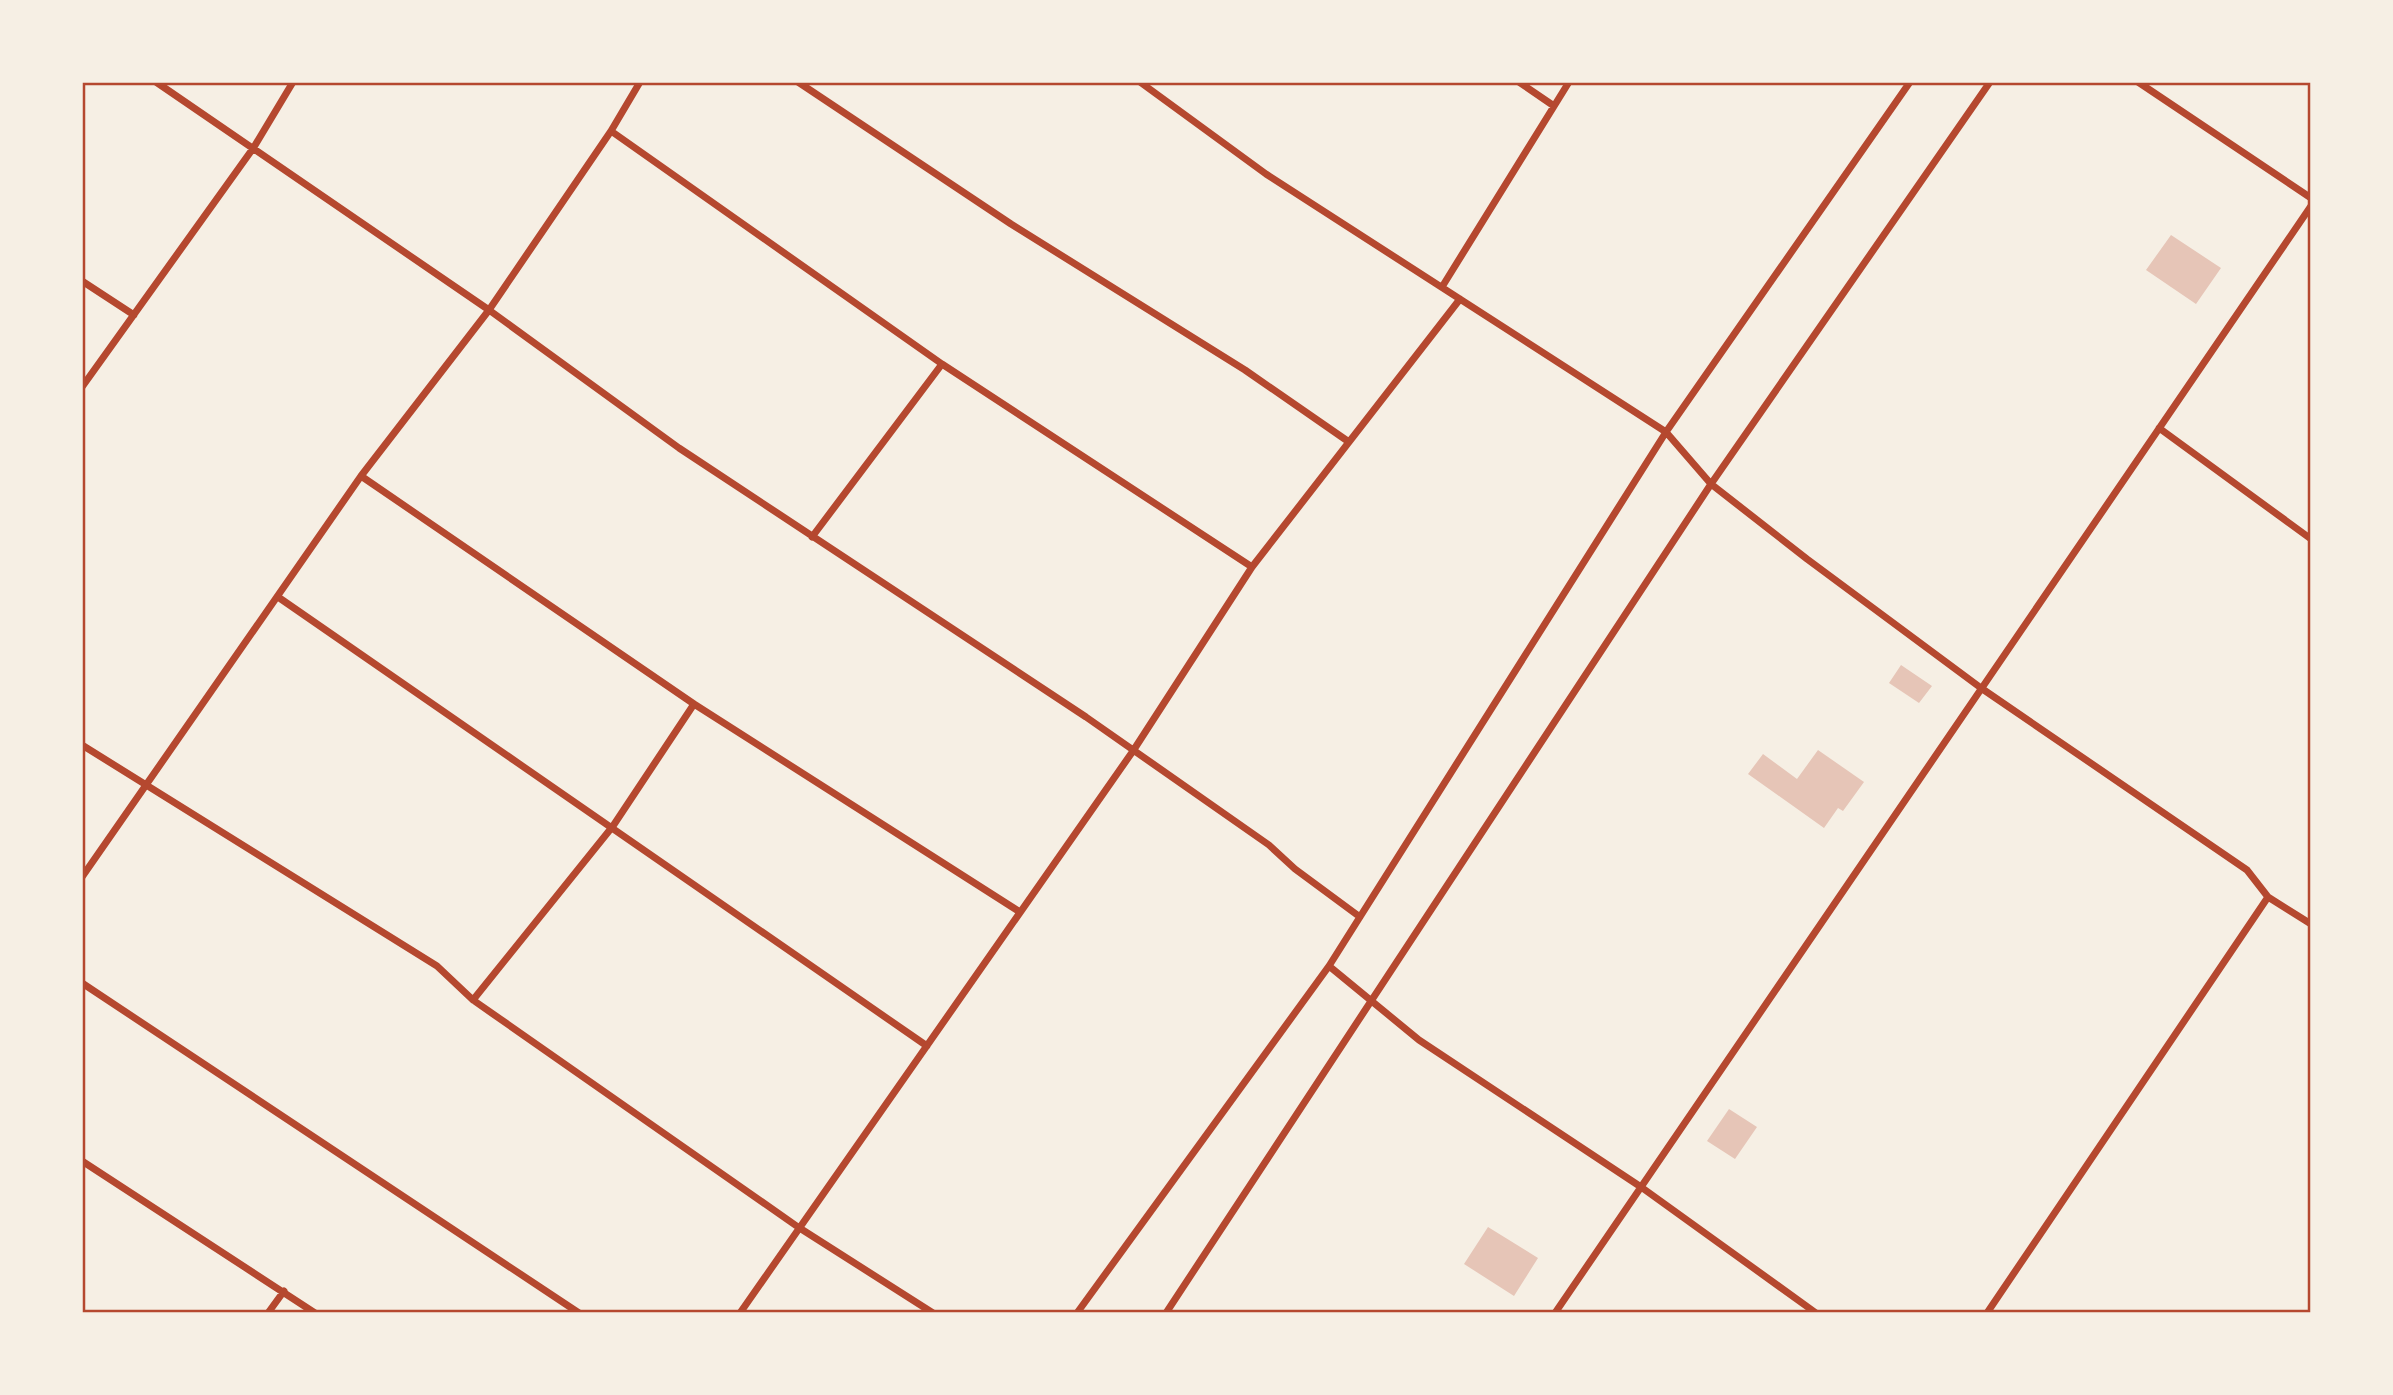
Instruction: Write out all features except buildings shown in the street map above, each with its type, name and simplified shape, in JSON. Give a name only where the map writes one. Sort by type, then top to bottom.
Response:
[{"type":"street","points":[[156,82],[489,310],[679,448],[1269,845],[1295,869],[1360,918]]},
{"type":"street","points":[[82,387],[254,147],[293,82]]},
{"type":"street","points":[[82,877],[148,787],[361,475],[489,310],[611,131],[640,82]]},
{"type":"street","points":[[798,82],[1012,224],[1245,370],[1349,442]]},
{"type":"street","points":[[1140,82],[1266,174],[1666,432],[1711,484],[1981,688],[2247,870],[2268,897],[2311,924]]},
{"type":"street","points":[[1519,82],[1554,106]]},
{"type":"street","points":[[1442,288],[1569,82]]},
{"type":"street","points":[[1077,1313],[1329,966],[1666,432],[1910,82]]},
{"type":"street","points":[[1166,1313],[1711,484],[1990,82]]},
{"type":"street","points":[[2138,82],[2311,198]]},
{"type":"street","points":[[611,131],[942,364],[1252,567]]},
{"type":"street","points":[[1555,1313],[2311,206]]},
{"type":"street","points":[[82,281],[134,315]]},
{"type":"street","points":[[740,1313],[1133,751],[1252,567],[1460,299]]},
{"type":"street","points":[[812,537],[942,364]]},
{"type":"street","points":[[2159,428],[2311,538]]},
{"type":"street","points":[[361,475],[694,704],[1020,912]]},
{"type":"street","points":[[278,597],[613,826],[927,1046]]},
{"type":"street","points":[[473,999],[613,826],[694,704]]},
{"type":"street","points":[[82,745],[437,966],[473,999],[798,1227],[933,1313]]},
{"type":"street","points":[[1986,1313],[2268,897]]},
{"type":"street","points":[[1329,966],[1419,1040],[1641,1187],[1816,1313]]},
{"type":"street","points":[[82,983],[579,1313]]},
{"type":"street","points":[[82,1161],[315,1313]]},
{"type":"street","points":[[268,1313],[284,1291]]}]
